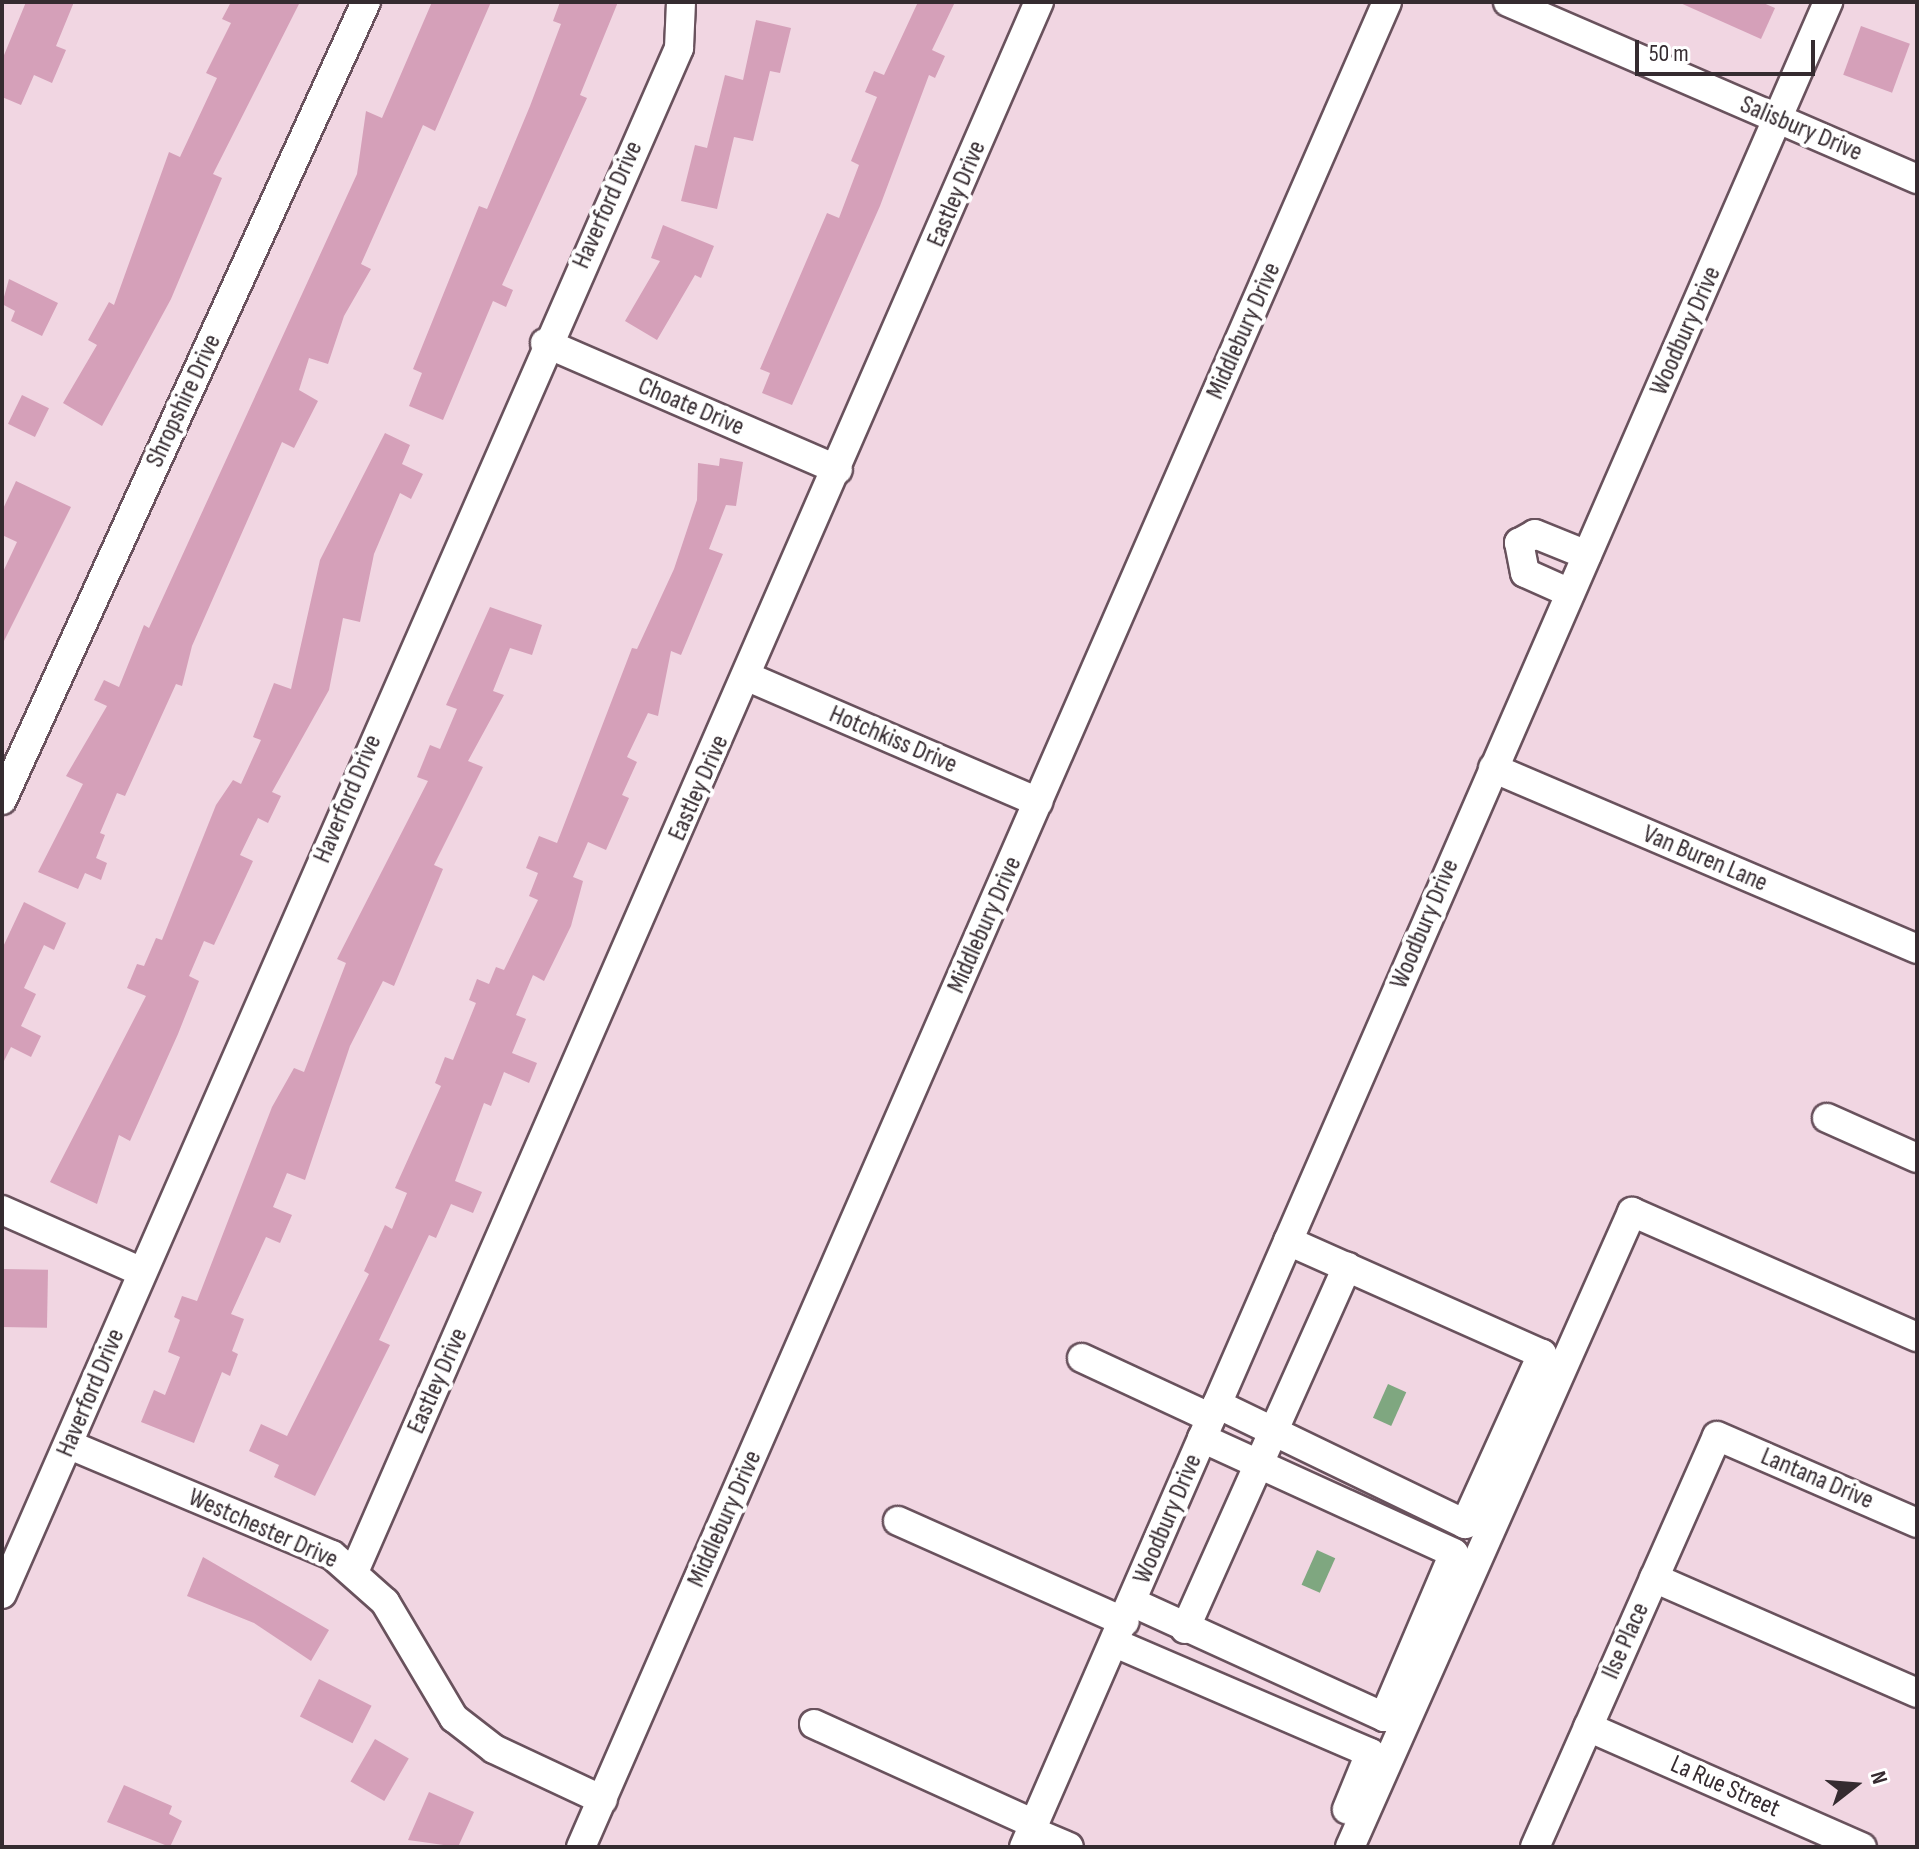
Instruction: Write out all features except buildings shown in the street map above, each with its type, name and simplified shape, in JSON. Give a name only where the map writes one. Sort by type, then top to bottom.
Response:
[{"type":"street","name":"Shropshire Drive","points":[[2,800],[12,748],[366,2]]},
{"type":"street","name":"Haverford Drive","points":[[2,1594],[70,1445],[545,343],[679,48],[681,2]]},
{"type":"street","name":"Eastley Drive","points":[[354,1572],[748,677],[1039,2]]},
{"type":"street","name":"Middlebury Drive","points":[[581,1847],[1387,2]]},
{"type":"street","name":"Salisbury Drive","points":[[1508,2],[1917,179]]},
{"type":"street","name":"Woodbury Drive","points":[[1030,1834],[1828,2]]},
{"type":"street","name":"Choate Drive","points":[[545,343],[838,470]]},
{"type":"street","points":[[1570,593],[1525,573],[1519,543],[1535,534],[1587,555]]},
{"type":"street","name":"Hotchkiss Drive","points":[[748,677],[1038,802]]},
{"type":"street","name":"Van Buren Lane","points":[[1493,768],[1917,949]]},
{"type":"street","points":[[1827,1118],[1917,1158]]},
{"type":"street","points":[[2,1210],[142,1272]]},
{"type":"street","points":[[1350,1847],[1632,1212],[1917,1337]]},
{"type":"street","points":[[1082,1358],[1210,1420],[1269,1431],[1465,1524],[1542,1354],[1288,1241]]},
{"type":"street","points":[[1185,1629],[1255,1462],[1347,1267]]},
{"type":"street","points":[[1124,1623],[1185,1629],[1384,1717],[1454,1553],[1255,1462],[1210,1420]]},
{"type":"street","name":"Lantana Drive","points":[[1717,1436],[1917,1523]]},
{"type":"street","name":"Ilse Place","points":[[1535,1847],[1717,1436]]},
{"type":"street","name":"Westchester Drive","points":[[70,1445],[332,1555],[385,1602],[454,1718],[494,1749],[603,1800]]},
{"type":"street","points":[[898,1521],[1124,1623],[1370,1753],[1331,1847]]},
{"type":"street","points":[[1654,1578],[1917,1693]]},
{"type":"street","points":[[814,1724],[1030,1834],[1069,1847]]},
{"type":"street","name":"La Rue Street","points":[[1588,1727],[1862,1847]]},
{"type":"shaded area","points":[[1388,1384],[1406,1392],[1391,1426],[1373,1418]]},
{"type":"shaded area","points":[[1317,1550],[1335,1558],[1320,1593],[1302,1585]]}]
